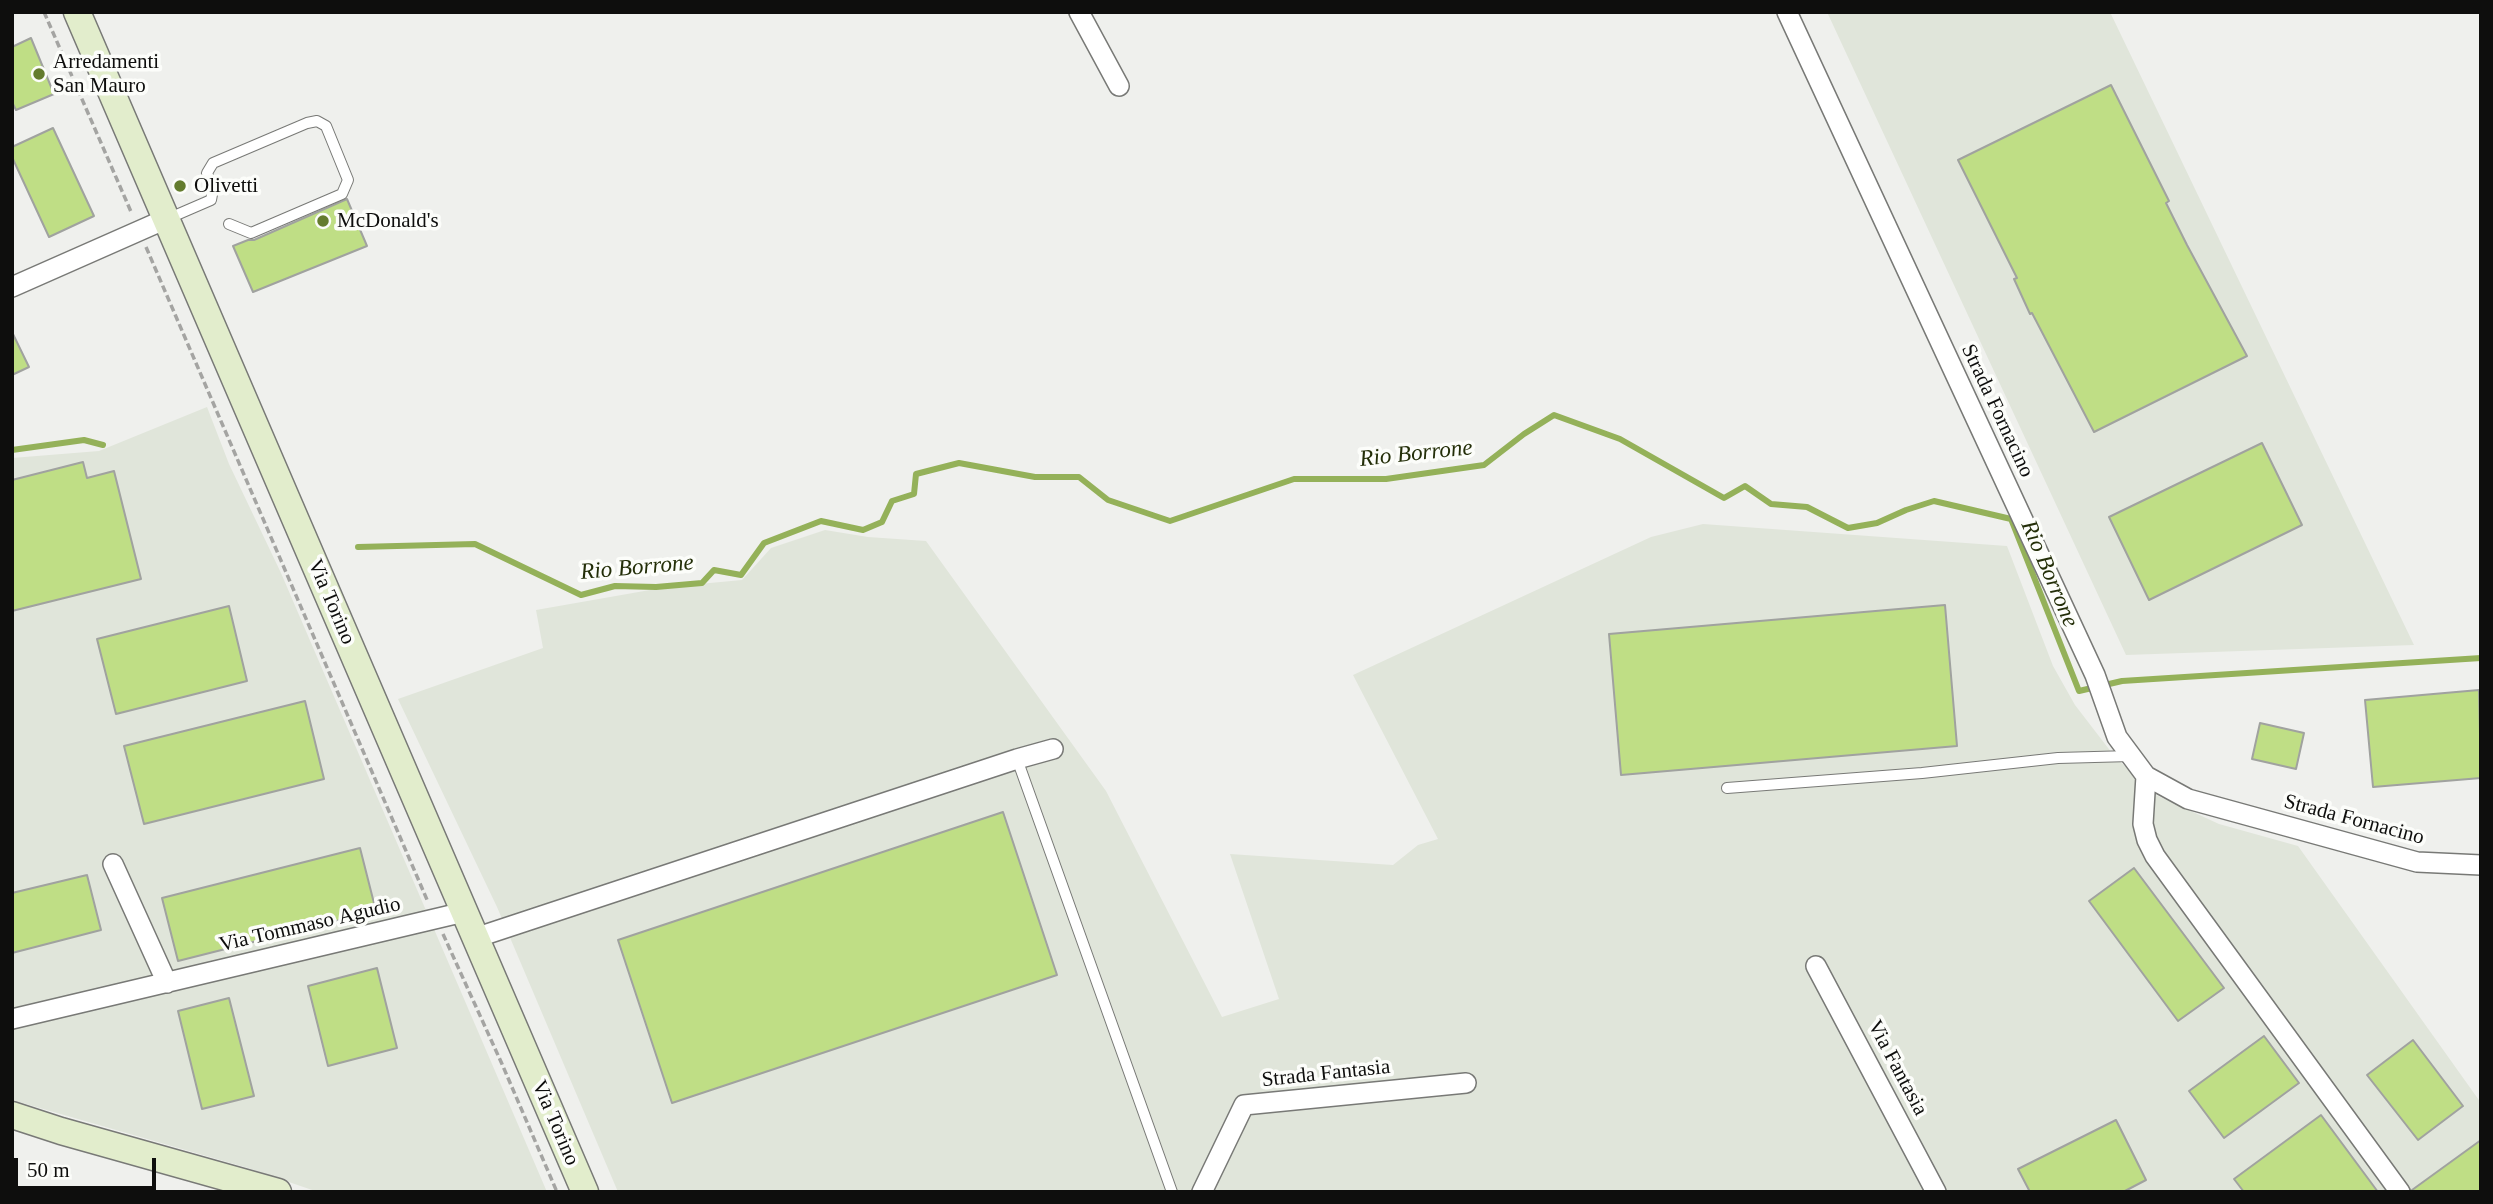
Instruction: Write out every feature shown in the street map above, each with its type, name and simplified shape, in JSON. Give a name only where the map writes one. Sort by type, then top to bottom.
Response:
[{"type":"main road","name":"Via Torino","points":[[77,12],[585,1192]]},
{"type":"main road","points":[[12,1115],[278,1192]]},
{"type":"street","points":[[1079,12],[1119,86]]},
{"type":"street","name":"Strada Fornacino","points":[[1787,12],[2095,675],[2117,737],[2146,776],[2188,799],[2404,859],[2481,865]]},
{"type":"street","points":[[12,287],[166,219]]},
{"type":"street","points":[[475,938],[1053,749]]},
{"type":"street","points":[[2146,776],[2143,824],[2155,856],[2400,1192]]},
{"type":"street","points":[[113,864],[167,983]]},
{"type":"street","name":"Via Tommaso Agudio","points":[[12,1020],[464,912]]},
{"type":"street","name":"Via Fantasia","points":[[1816,966],[1936,1192]]},
{"type":"street","name":"Strada Fantasia","points":[[1202,1192],[1244,1105],[1466,1083]]},
{"type":"lane","points":[[166,219],[211,200],[213,189],[207,173],[213,163],[307,122],[317,121],[326,126],[347,177],[348,183],[342,194],[251,233],[229,224]]},
{"type":"lane","points":[[1727,788],[1922,773],[2058,758],[2131,756]]},
{"type":"lane","points":[[1017,759],[1172,1192]]},
{"type":"path","points":[[44,12],[436,919],[557,1192]]},
{"type":"shaded area","points":[[1827,12],[2110,12],[2414,645],[2126,655]]},
{"type":"shaded area","points":[[207,407],[229,464],[281,573],[547,1192],[318,1192],[248,1168],[12,1100],[12,458],[99,451]]},
{"type":"shaded area","points":[[1703,524],[2007,546],[2053,666],[2075,705],[2115,757],[2156,795],[2219,824],[2298,846],[2481,1103],[2481,1192],[618,1192],[497,907],[398,699],[543,648],[536,610],[667,587],[742,580],[771,548],[825,530],[868,537],[926,541],[1106,791],[1222,1017],[1279,999],[1230,854],[1393,865],[1418,845],[1438,839],[1353,675],[1651,537]]},
{"type":"building","points":[[31,38],[54,94],[16,110],[12,102],[12,47]]},
{"type":"building","points":[[2111,85],[2169,201],[2166,203],[2187,245],[2247,356],[2094,432],[2032,313],[2030,314],[2014,279],[2017,278],[1958,160]]},
{"type":"building","points":[[53,128],[94,216],[49,237],[12,157],[12,147]]},
{"type":"building","name":"McDonald's","points":[[347,199],[367,246],[253,292],[233,246],[254,240]]},
{"type":"building","points":[[12,332],[29,367],[12,375]]},
{"type":"building","points":[[2262,443],[2302,525],[2149,600],[2109,517]]},
{"type":"building","points":[[83,462],[87,478],[114,471],[141,579],[12,611],[12,480]]},
{"type":"building","points":[[1945,605],[1957,746],[1621,775],[1609,634]]},
{"type":"building","points":[[229,606],[247,681],[116,714],[97,639]]},
{"type":"building","points":[[2479,690],[2481,778],[2373,787],[2365,700]]},
{"type":"building","points":[[305,701],[324,779],[144,824],[124,746]]},
{"type":"building","points":[[2260,723],[2304,733],[2296,769],[2252,759]]},
{"type":"building","points":[[1003,812],[1057,975],[672,1103],[618,940]]},
{"type":"building","points":[[360,848],[376,911],[178,961],[162,898]]},
{"type":"building","points":[[2134,868],[2224,988],[2178,1021],[2089,901]]},
{"type":"building","points":[[87,875],[101,930],[12,953],[12,893]]},
{"type":"building","points":[[377,968],[397,1048],[328,1066],[308,986]]},
{"type":"building","points":[[229,998],[254,1096],[202,1109],[178,1011]]},
{"type":"building","points":[[2264,1036],[2299,1083],[2224,1138],[2189,1091]]},
{"type":"building","points":[[2413,1040],[2463,1106],[2418,1140],[2367,1075]]},
{"type":"building","points":[[2321,1115],[2378,1192],[2244,1192],[2234,1179]]},
{"type":"building","points":[[2116,1120],[2146,1180],[2123,1192],[2030,1192],[2018,1169]]},
{"type":"building","points":[[2481,1140],[2481,1192],[2412,1192],[2412,1190]]},
{"type":"waterway","name":"Rio Borrone","points":[[358,547],[475,544],[581,595],[615,586],[656,587],[702,583],[714,570],[741,575],[764,543],[821,521],[863,530],[882,522],[892,501],[914,494],[916,474],[959,463],[1035,477],[1079,477],[1108,500],[1170,521],[1294,479],[1386,479],[1484,465],[1554,415],[1620,439],[1724,498],[1745,486],[1771,504],[1807,507],[1848,528],[1877,523],[1934,501],[2011,519],[2079,691],[2122,681],[2481,658]]},
{"type":"waterway","name":"Rio Borrone","points":[[12,450],[84,440],[103,445]]},
{"type":"place","name":"Arredamenti San Mauro","points":[[39,74]]},
{"type":"place","name":"Olivetti","points":[[180,186]]},
{"type":"place","name":"McDonald's","points":[[323,221]]}]
